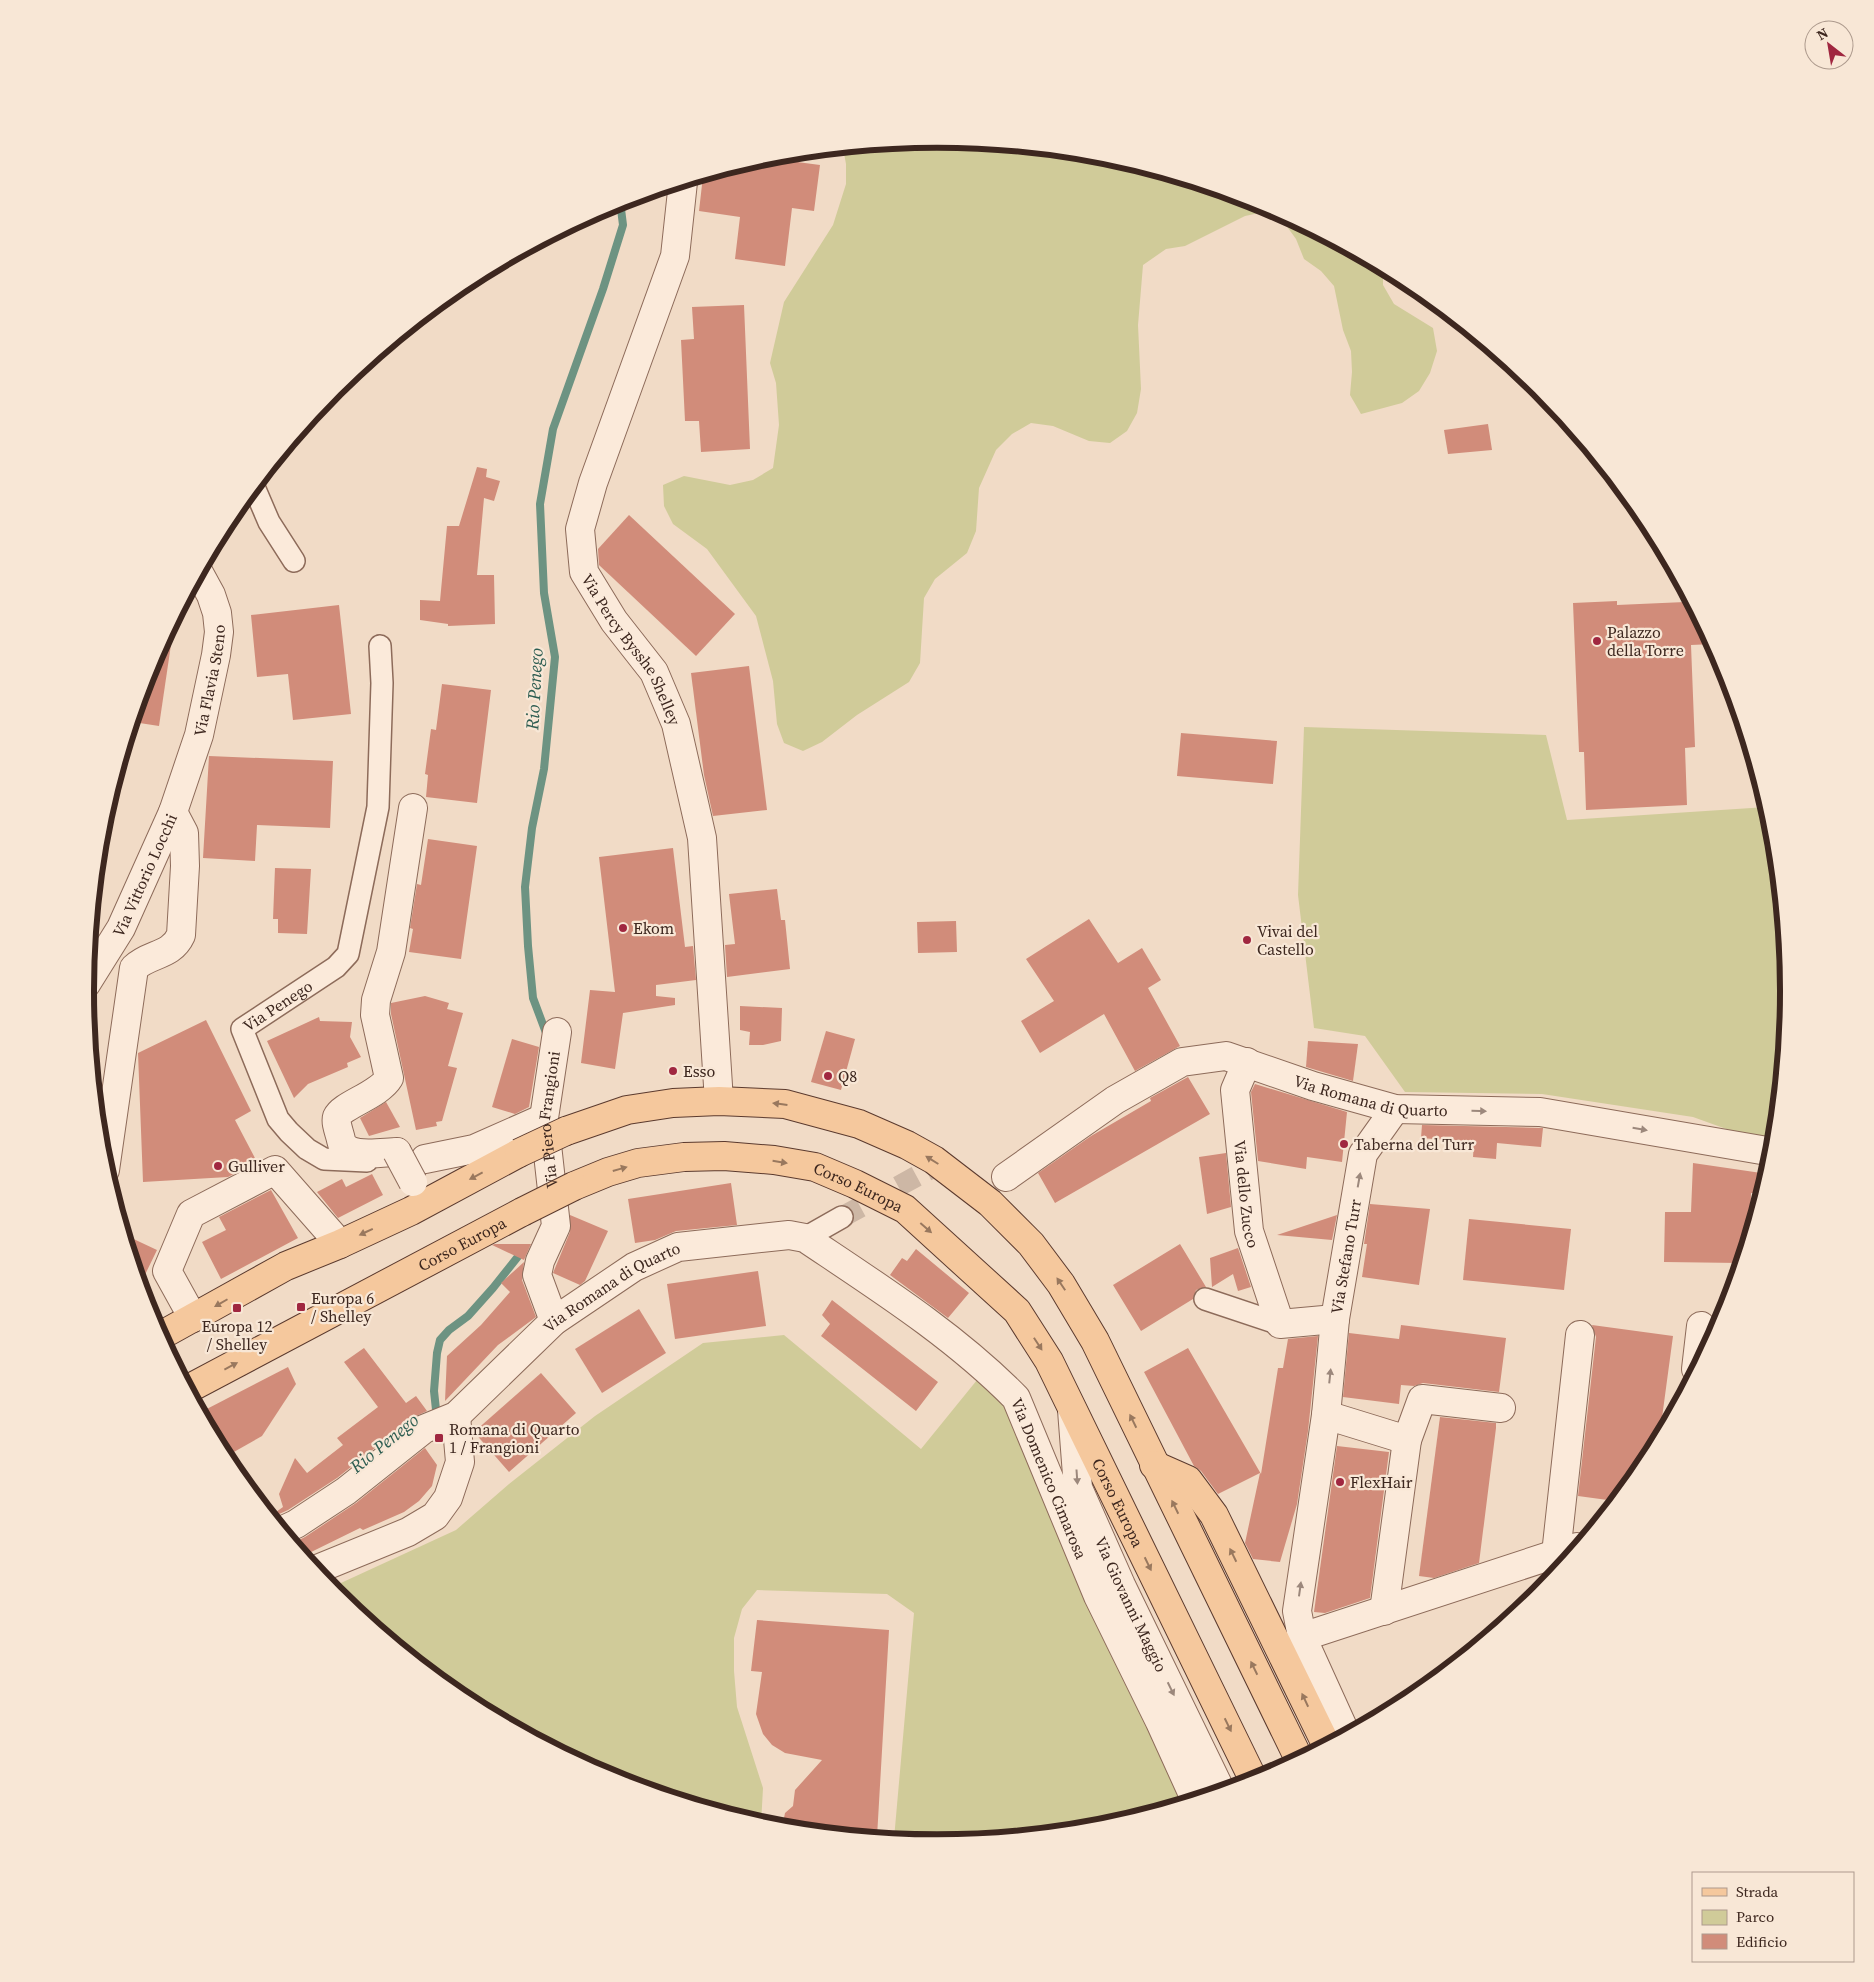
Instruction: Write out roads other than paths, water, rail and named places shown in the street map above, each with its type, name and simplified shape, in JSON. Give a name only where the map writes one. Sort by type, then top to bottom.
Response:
[{"type":"main road","points":[[166,1332],[286,1266],[340,1244],[411,1211],[421,1181],[519,1153],[555,1124],[673,1102],[719,1101],[785,1104],[859,1124],[907,1145],[934,1160],[984,1198],[1031,1244],[1061,1284],[1094,1341],[1296,1753]]},
{"type":"main road","name":"Corso Europa","points":[[193,1386],[522,1212],[574,1186],[608,1172],[638,1163],[684,1157],[724,1156],[774,1160],[815,1168],[855,1184],[905,1209],[1017,1311],[1049,1360],[1250,1774]]},
{"type":"main road","points":[[1154,1465],[1188,1480],[1214,1515],[1324,1740]]},
{"type":"street","name":"Via Percy Bysshe Shelley","points":[[682,188],[675,256],[593,483],[580,529],[584,572],[614,622],[654,672],[676,724],[702,838],[719,1101]]},
{"type":"street","points":[[257,494],[269,522],[294,562]]},
{"type":"street","name":"Via Flavia Steno","points":[[177,801],[199,734],[219,632],[217,613],[211,595],[202,578]]},
{"type":"street","name":"Via Penego","points":[[380,646],[382,683],[378,807],[348,954],[336,967],[242,1029],[278,1119],[308,1149],[324,1159],[384,1161],[421,1181],[474,1149],[555,1124]]},
{"type":"street","points":[[108,1146],[134,968],[176,945],[180,935],[185,866],[184,833],[177,801]]},
{"type":"street","name":"Via Vittorio Locchi","points":[[95,970],[120,928],[177,801]]},
{"type":"street","points":[[413,808],[391,952],[376,1000],[375,1015],[389,1078],[384,1086],[342,1111],[337,1116],[337,1122],[342,1144],[347,1150],[354,1154],[397,1152],[421,1181]]},
{"type":"street","name":"Via Piero Frangioni","points":[[554,1321],[537,1275],[540,1261],[556,1226],[555,1124],[558,1032]]},
{"type":"street","name":"Via Romana di Quarto","points":[[1006,1177],[1115,1100],[1182,1062],[1226,1056],[1313,1086],[1395,1109],[1540,1112],[1765,1151]]},
{"type":"street","name":"Via dello Zucco","points":[[1247,1062],[1235,1090],[1249,1230],[1280,1324]]},
{"type":"street","name":"Via Stefano Turr","points":[[1344,1729],[1302,1636],[1297,1611],[1326,1415],[1335,1319],[1364,1154],[1395,1109]]},
{"type":"street","points":[[193,1318],[167,1271],[191,1214],[275,1170],[340,1244]]},
{"type":"street","points":[[984,1198],[1006,1177]]},
{"type":"street","points":[[805,1238],[842,1217]]},
{"type":"street","name":"Via Romana di Quarto","points":[[287,1528],[346,1491],[424,1429],[456,1416],[554,1321],[634,1267],[678,1247],[789,1235],[805,1238]]},
{"type":"street","name":"Via Domenico Cimarosa","points":[[805,1238],[914,1312],[999,1381],[1016,1398],[1098,1596],[1160,1722],[1193,1794]]},
{"type":"street","points":[[1205,1299],[1280,1324],[1335,1319]]},
{"type":"street","points":[[1698,1354],[1701,1326]]},
{"type":"street","points":[[1302,1636],[1566,1551],[1580,1335]]},
{"type":"street","points":[[1384,1611],[1407,1440],[1422,1399],[1501,1408]]},
{"type":"street","name":"Via Giovanni Maggio","points":[[1072,1410],[1078,1488],[1133,1610],[1218,1785]]},
{"type":"street","points":[[1326,1415],[1407,1440]]},
{"type":"street","points":[[322,1567],[408,1532],[435,1516],[448,1498],[460,1462],[456,1416]]},
{"type":"waterway","name":"Rio Penego","points":[[548,1038],[533,998],[525,887],[532,828],[544,769],[555,657],[544,593],[540,504],[553,429],[603,289],[623,225],[621,209]]},
{"type":"waterway","name":"Rio Penego","points":[[437,1419],[434,1391],[440,1340],[449,1330],[468,1316],[520,1254]]},
{"type":"tunnel","points":[[842,1217],[952,1157]]},
{"type":"place","name":"Palazzo della Torre","points":[[1597,641]]},
{"type":"place","name":"Ekom","points":[[623,928]]},
{"type":"place","name":"Vivai del Castello","points":[[1247,940]]},
{"type":"place","name":"Esso","points":[[673,1071]]},
{"type":"place","name":"Q8","points":[[828,1076]]},
{"type":"place","name":"Taberna del Turr","points":[[1344,1144]]},
{"type":"place","name":"Gulliver","points":[[218,1166]]},
{"type":"place","name":"Europa 6 / Shelley","points":[[301,1307]]},
{"type":"place","name":"Europa 12 / Shelley","points":[[237,1308]]},
{"type":"place","name":"Romana di Quarto 1 / Frangioni","points":[[439,1438]]},
{"type":"place","name":"FlexHair","points":[[1340,1482]]}]
